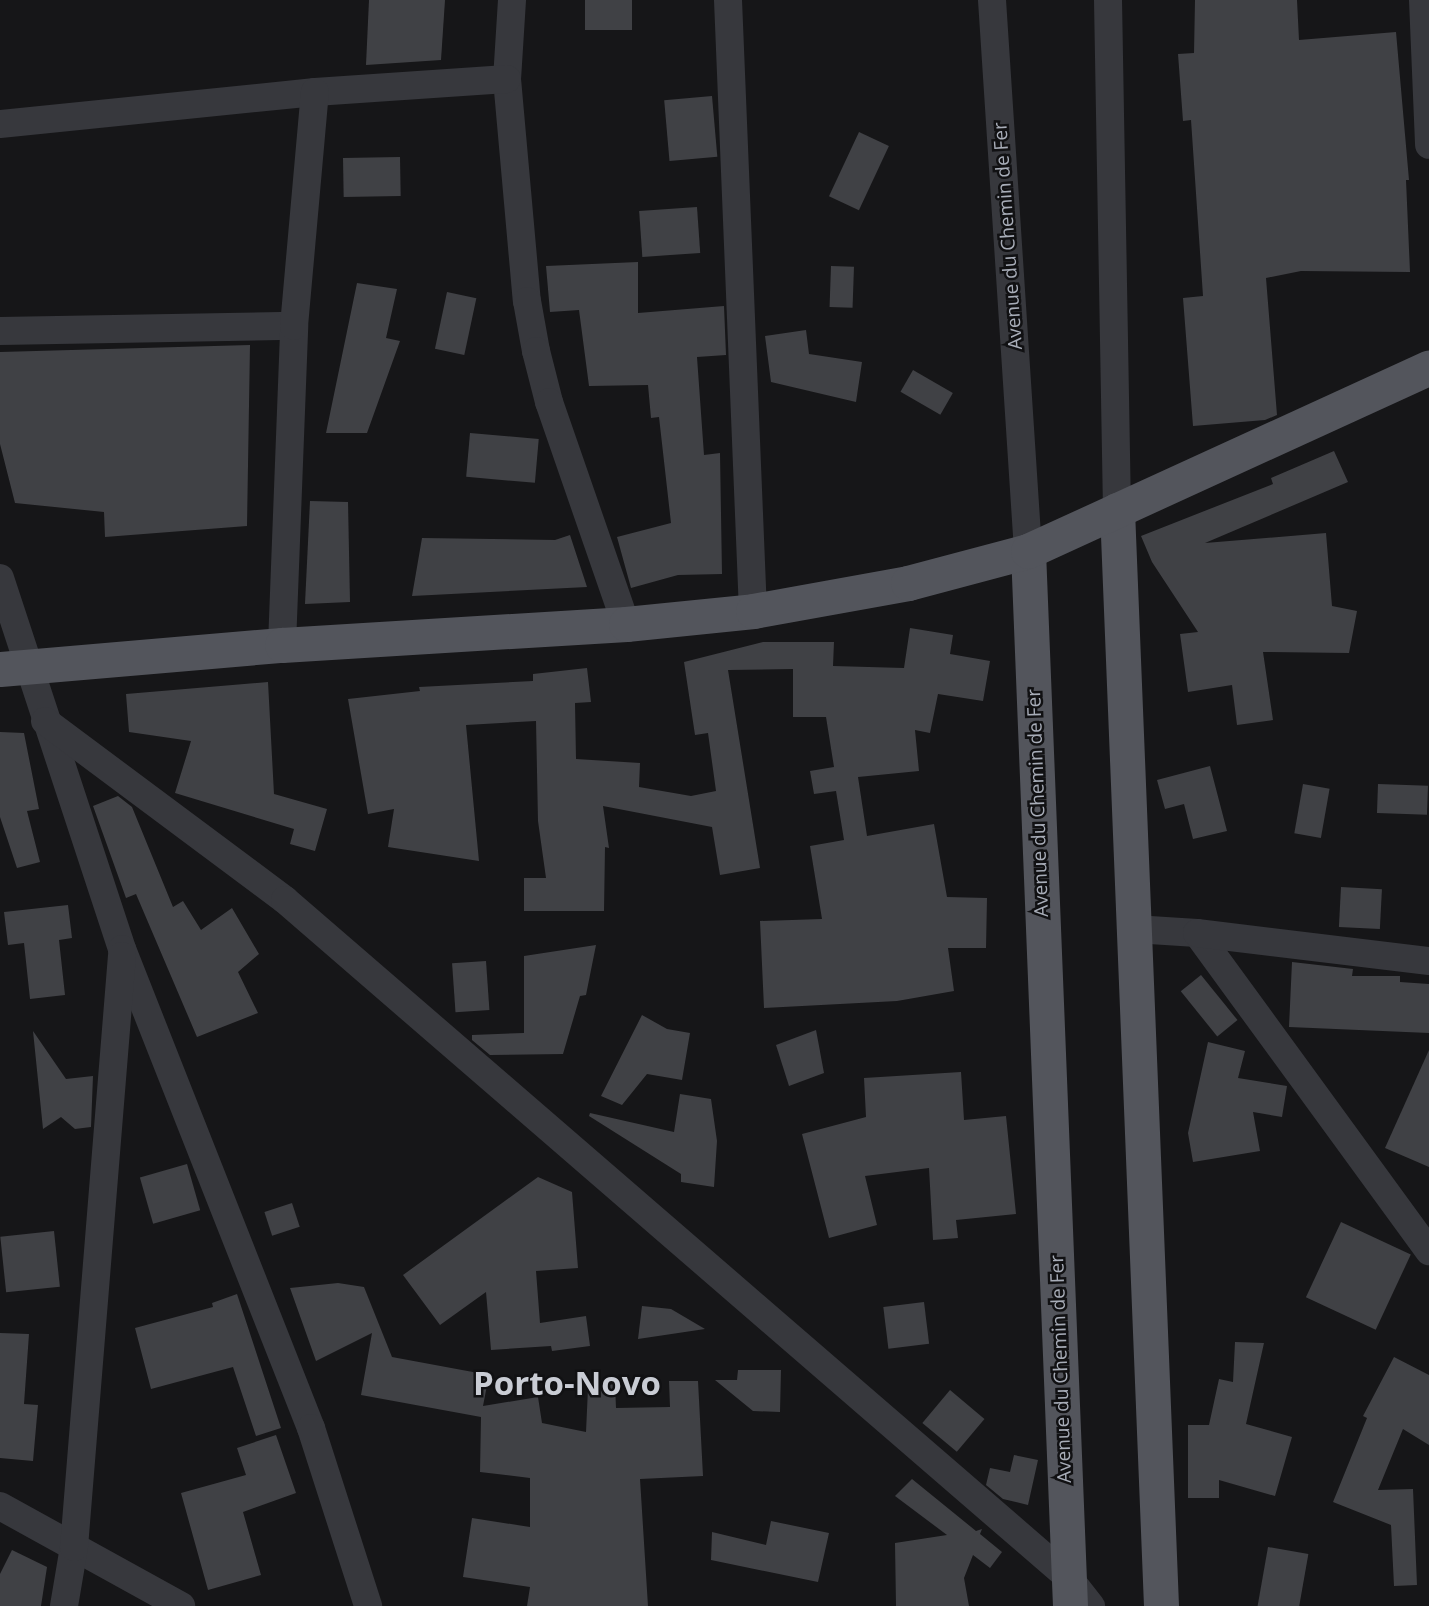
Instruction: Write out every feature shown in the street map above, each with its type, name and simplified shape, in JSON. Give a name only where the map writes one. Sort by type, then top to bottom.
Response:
[{"type":"main road","points":[[15,668],[282,645],[626,624],[753,611],[969,570],[1028,551],[1429,367]]},
{"type":"main road","points":[[1117,510],[1161,1606]]},
{"type":"main road","name":"Avenue du Chemin de Fer","points":[[1028,551],[1069,1592]]},
{"type":"street","points":[[512,0],[507,79],[527,301],[536,351],[549,402],[626,624]]},
{"type":"street","points":[[728,0],[753,611]]},
{"type":"street","name":"Avenue du Chemin de Fer","points":[[992,0],[1028,551]]},
{"type":"street","points":[[1108,0],[1117,510]]},
{"type":"street","points":[[1423,0],[1429,145]]},
{"type":"street","points":[[0,124],[315,92],[507,79]]},
{"type":"street","points":[[282,645],[294,326],[315,92]]},
{"type":"street","points":[[0,331],[294,326]]},
{"type":"street","points":[[0,578],[15,668],[45,721],[122,949],[311,1428],[368,1606]]},
{"type":"street","points":[[45,721],[285,900],[1069,1592],[1091,1606]]},
{"type":"street","points":[[1134,929],[1198,933],[1429,961]]},
{"type":"street","points":[[1198,933],[1429,1251]]},
{"type":"street","points":[[64,1606],[74,1547],[122,949]]},
{"type":"street","points":[[0,1506],[181,1606]]},
{"type":"building","points":[[369,0],[445,0],[441,60],[366,65]]},
{"type":"building","points":[[585,0],[632,0],[632,30],[585,30]]},
{"type":"building","points":[[1195,0],[1297,0],[1299,40],[1396,32],[1409,180],[1406,180],[1410,272],[1301,271],[1266,278],[1277,415],[1265,420],[1193,426],[1183,298],[1203,296],[1191,120],[1183,121],[1178,54],[1194,53]]},
{"type":"building","points":[[712,96],[717,157],[669,161],[664,100]]},
{"type":"building","points":[[859,132],[889,146],[859,210],[829,196]]},
{"type":"building","points":[[400,157],[401,196],[344,197],[343,158]]},
{"type":"building","points":[[697,207],[700,253],[642,257],[639,211]]},
{"type":"building","points":[[638,262],[638,313],[724,306],[726,355],[697,357],[704,455],[720,453],[722,574],[678,575],[631,588],[617,537],[671,523],[659,417],[651,418],[648,385],[589,386],[579,310],[550,312],[546,266]]},
{"type":"building","points":[[831,266],[854,267],[853,308],[830,307]]},
{"type":"building","points":[[357,283],[397,289],[386,338],[400,341],[367,433],[326,433]]},
{"type":"building","points":[[447,292],[476,298],[464,355],[435,349]]},
{"type":"building","points":[[806,330],[809,354],[862,362],[856,402],[771,382],[765,336]]},
{"type":"building","points":[[250,345],[247,526],[105,537],[104,512],[15,503],[0,444],[0,352]]},
{"type":"building","points":[[913,370],[953,393],[940,415],[900,392]]},
{"type":"building","points":[[470,433],[539,439],[535,483],[466,477]]},
{"type":"building","points":[[1334,451],[1348,482],[1205,543],[1326,533],[1332,606],[1357,611],[1349,653],[1263,652],[1273,720],[1237,725],[1232,685],[1188,692],[1180,634],[1198,632],[1152,562],[1141,536],[1273,484],[1271,478]]},
{"type":"building","points":[[310,501],[348,502],[350,602],[305,604]]},
{"type":"building","points":[[570,535],[587,587],[412,596],[422,538],[555,540]]},
{"type":"building","points":[[910,628],[953,635],[950,654],[990,661],[983,701],[938,694],[930,733],[915,730],[919,771],[858,777],[867,836],[934,824],[947,897],[987,898],[986,948],[948,948],[954,991],[897,1001],[764,1008],[760,921],[822,919],[810,846],[844,840],[836,791],[814,794],[810,771],[834,767],[826,717],[793,717],[793,669],[728,670],[760,868],[720,875],[712,827],[603,806],[609,848],[605,847],[604,911],[524,911],[524,878],[546,878],[538,821],[536,721],[466,725],[479,861],[388,847],[394,809],[368,814],[348,699],[420,691],[419,687],[533,681],[533,674],[587,668],[591,702],[575,703],[576,759],[640,763],[639,787],[691,796],[716,791],[708,733],[695,735],[684,662],[763,642],[834,642],[833,666],[904,668]]},
{"type":"building","points":[[268,682],[274,794],[327,809],[315,851],[290,844],[294,829],[175,793],[191,741],[129,732],[126,694]]},
{"type":"building","points":[[0,732],[24,733],[39,809],[27,811],[40,862],[17,868],[0,817]]},
{"type":"building","points":[[1210,766],[1227,831],[1193,839],[1184,804],[1165,809],[1157,780]]},
{"type":"building","points":[[1303,784],[1330,789],[1321,838],[1294,833]]},
{"type":"building","points":[[1378,784],[1428,786],[1427,815],[1377,813]]},
{"type":"building","points":[[118,796],[132,807],[173,907],[183,901],[201,930],[232,908],[259,954],[238,972],[258,1013],[197,1037],[136,894],[126,898],[93,806]]},
{"type":"building","points":[[1341,887],[1382,889],[1380,929],[1339,927]]},
{"type":"building","points":[[68,905],[72,938],[59,940],[65,995],[30,999],[24,943],[8,945],[4,912]]},
{"type":"building","points":[[596,945],[586,995],[580,996],[563,1054],[490,1055],[472,1040],[472,1035],[524,1033],[524,956]]},
{"type":"building","points":[[486,961],[489,1010],[456,1012],[452,963]]},
{"type":"building","points":[[1292,962],[1353,969],[1352,976],[1400,976],[1400,982],[1429,984],[1429,1033],[1289,1027]]},
{"type":"building","points":[[1201,975],[1238,1020],[1217,1036],[1181,991]]},
{"type":"building","points":[[642,1015],[667,1029],[690,1033],[682,1080],[647,1074],[622,1105],[601,1096]]},
{"type":"building","points":[[816,1030],[824,1073],[789,1086],[776,1045]]},
{"type":"building","points":[[33,1031],[66,1079],[93,1076],[91,1127],[75,1129],[61,1117],[43,1129]]},
{"type":"building","points":[[1208,1042],[1245,1051],[1238,1078],[1287,1086],[1282,1117],[1253,1112],[1260,1151],[1193,1162],[1188,1133]]},
{"type":"building","points":[[1429,1050],[1429,1167],[1385,1148]]},
{"type":"building","points":[[961,1072],[964,1120],[1006,1116],[1016,1214],[956,1220],[958,1238],[933,1240],[929,1168],[865,1176],[877,1225],[829,1238],[802,1134],[866,1117],[864,1078]]},
{"type":"building","points":[[680,1094],[711,1099],[717,1141],[714,1187],[681,1182],[681,1174],[589,1116],[590,1113],[674,1132]]},
{"type":"building","points":[[187,1164],[200,1210],[153,1224],[140,1178]]},
{"type":"building","points":[[538,1177],[572,1192],[578,1268],[536,1271],[540,1323],[586,1316],[590,1346],[552,1351],[551,1346],[491,1350],[486,1292],[440,1325],[403,1275]]},
{"type":"building","points":[[292,1203],[300,1227],[272,1236],[264,1212]]},
{"type":"building","points":[[1341,1222],[1411,1255],[1376,1330],[1306,1297]]},
{"type":"building","points":[[54,1231],[60,1287],[6,1292],[0,1237]]},
{"type":"building","points":[[338,1283],[364,1287],[392,1357],[489,1375],[483,1406],[538,1397],[542,1423],[586,1432],[588,1388],[615,1384],[616,1408],[670,1407],[669,1381],[698,1381],[703,1476],[640,1479],[648,1606],[527,1606],[530,1587],[463,1577],[472,1518],[530,1527],[530,1478],[480,1472],[481,1417],[361,1395],[372,1333],[316,1361],[290,1288]]},
{"type":"building","points":[[237,1294],[281,1428],[256,1436],[233,1367],[151,1389],[135,1328],[213,1307],[212,1303]]},
{"type":"building","points":[[924,1302],[929,1344],[888,1349],[883,1307]]},
{"type":"building","points":[[642,1306],[671,1309],[705,1329],[638,1339]]},
{"type":"building","points":[[0,1333],[29,1334],[24,1404],[38,1405],[33,1461],[0,1458]]},
{"type":"building","points":[[1235,1342],[1264,1343],[1246,1424],[1292,1437],[1275,1496],[1219,1480],[1219,1498],[1188,1498],[1188,1425],[1209,1425],[1219,1379],[1233,1382]]},
{"type":"building","points":[[1394,1357],[1429,1375],[1429,1445],[1403,1429],[1378,1490],[1413,1489],[1417,1585],[1394,1586],[1391,1525],[1333,1502],[1367,1418],[1363,1416]]},
{"type":"building","points":[[738,1370],[781,1370],[780,1412],[753,1411],[715,1380],[737,1380]]},
{"type":"building","points":[[950,1390],[984,1419],[957,1452],[922,1423]]},
{"type":"building","points":[[276,1435],[296,1493],[243,1512],[261,1575],[208,1590],[181,1493],[246,1475],[237,1448]]},
{"type":"building","points":[[1014,1455],[1038,1460],[1028,1505],[1003,1499],[986,1485],[990,1468],[1010,1472]]},
{"type":"building","points":[[912,1479],[976,1531],[982,1529],[980,1534],[1002,1552],[990,1568],[973,1555],[964,1578],[969,1606],[896,1606],[895,1543],[947,1535],[895,1496]]},
{"type":"building","points":[[771,1521],[829,1533],[818,1582],[711,1560],[712,1532],[766,1545]]},
{"type":"building","points":[[1268,1547],[1308,1554],[1299,1606],[1258,1606]]},
{"type":"building","points":[[12,1550],[47,1567],[41,1606],[0,1606],[0,1574]]},
{"type":"district","name":"Porto-Novo","points":[[567,1383]]}]
